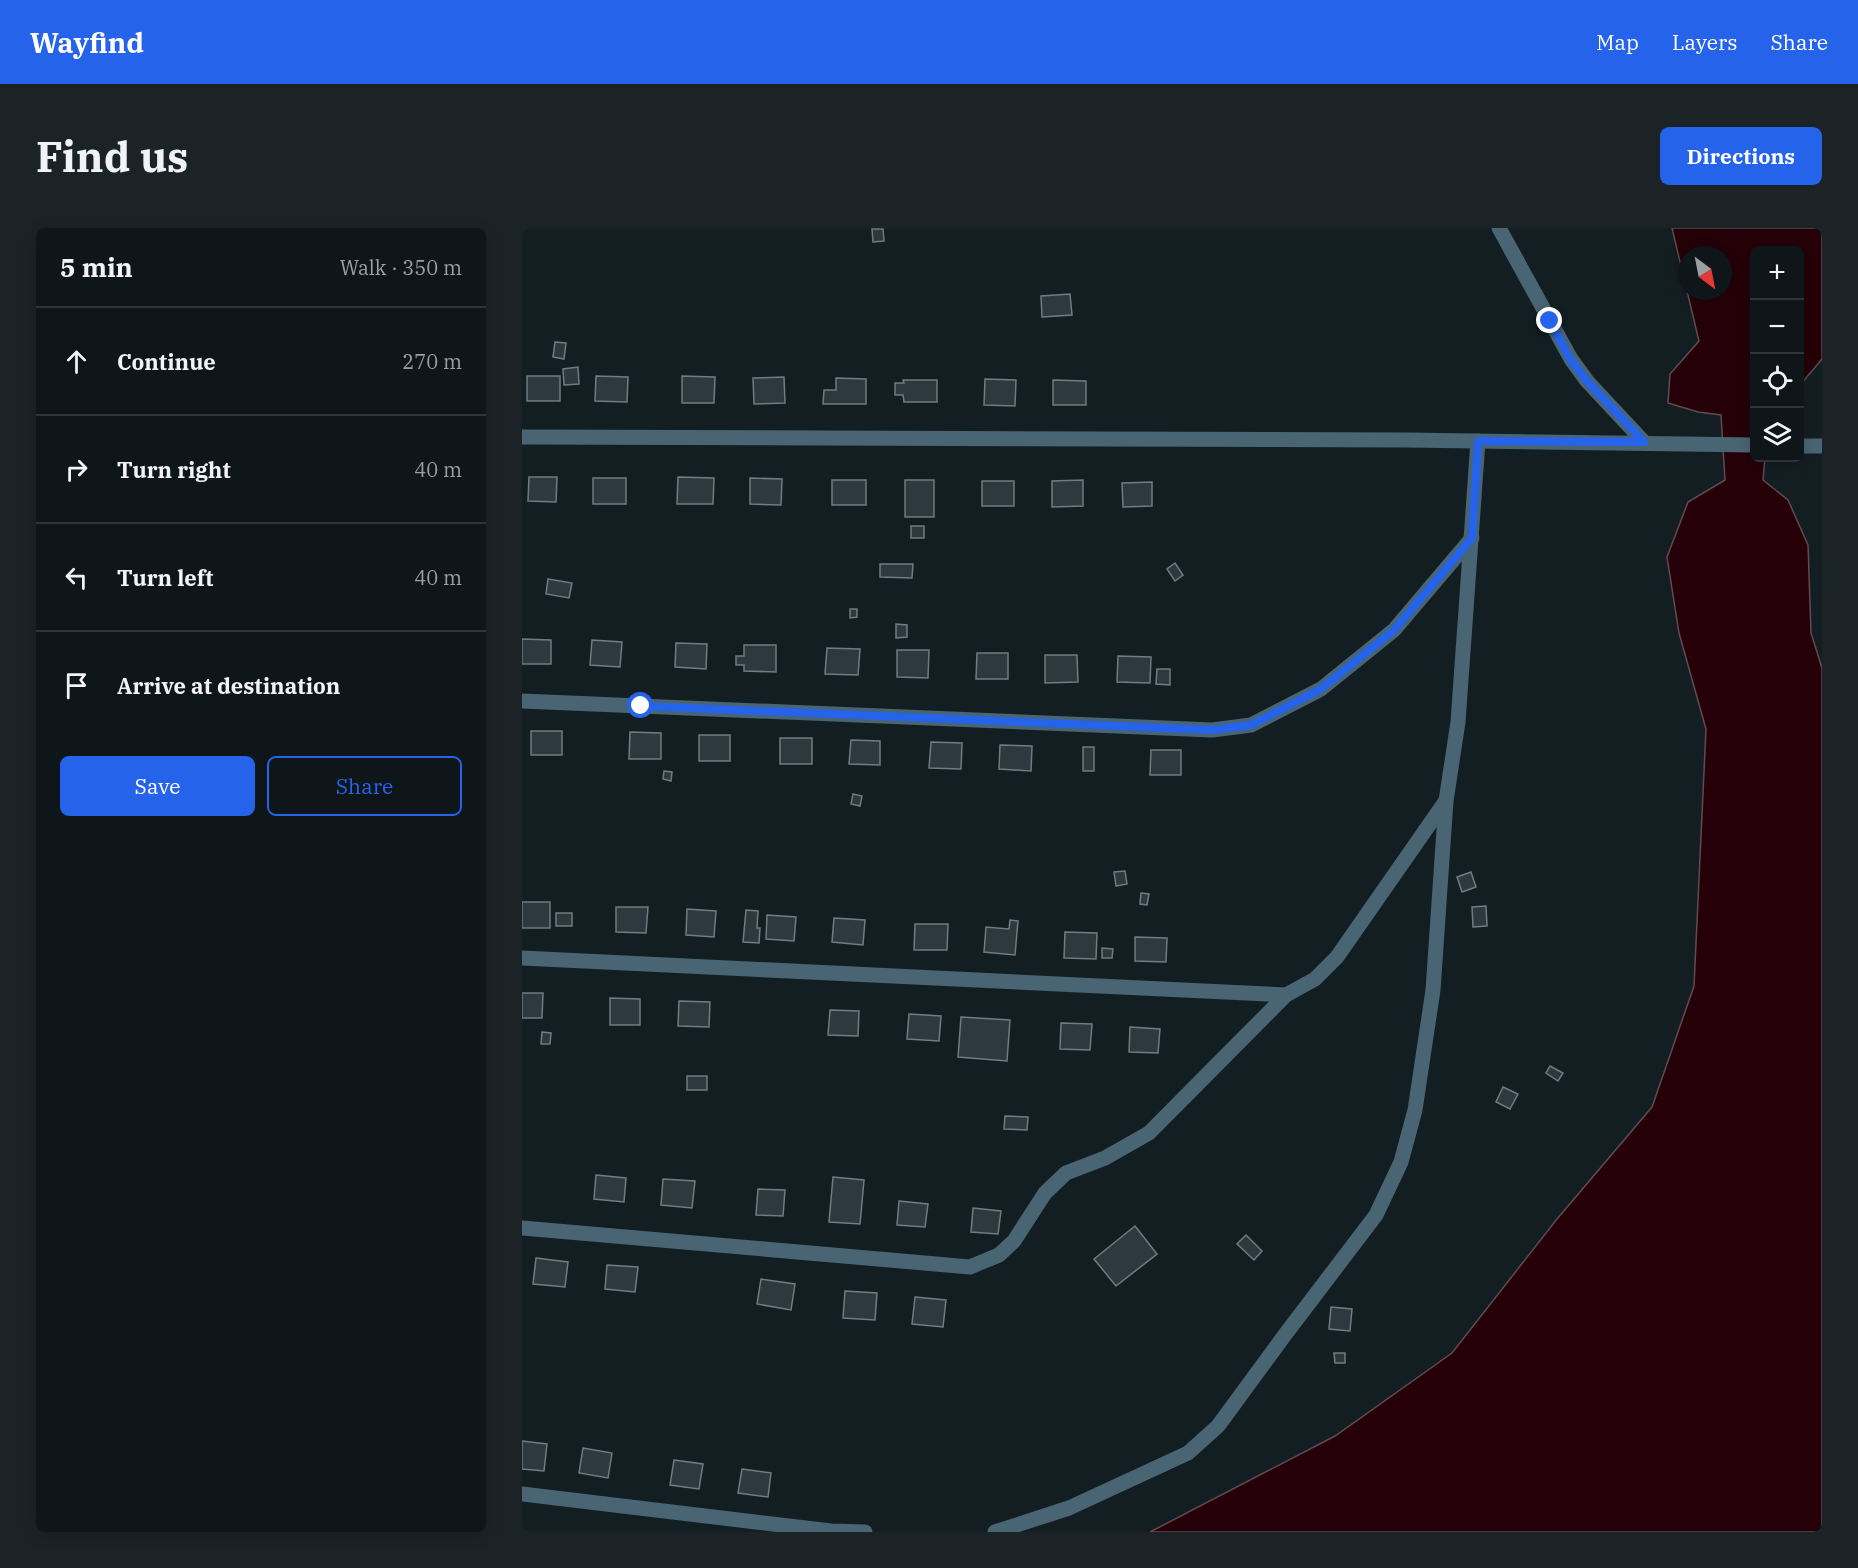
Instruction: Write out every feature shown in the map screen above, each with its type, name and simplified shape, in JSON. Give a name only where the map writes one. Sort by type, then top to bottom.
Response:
[{"type":"street","points":[[1499,228],[1570,359],[1587,381],[1644,442]]},
{"type":"street","points":[[522,438],[1478,441],[1750,445]]},
{"type":"street","points":[[994,1532],[1069,1508],[1188,1453],[1218,1426],[1376,1215],[1401,1162],[1415,1110],[1433,990],[1446,801],[1458,722],[1478,441]]},
{"type":"street","points":[[1804,446],[1822,446]]},
{"type":"street","points":[[522,701],[1212,730],[1251,725],[1321,689],[1394,630],[1472,538]]},
{"type":"street","points":[[522,1228],[970,1268],[999,1255],[1014,1241],[1045,1193],[1066,1173],[1105,1158],[1149,1133],[1286,995],[1315,979],[1337,957],[1446,801]]},
{"type":"street","points":[[522,958],[1286,995]]},
{"type":"street","points":[[522,1494],[831,1532],[865,1532]]},
{"type":"shaded area","points":[[1672,228],[1822,228],[1822,359],[1804,380],[1804,246],[1750,246],[1750,462],[1765,462],[1763,480],[1788,500],[1808,545],[1811,633],[1822,668],[1822,1532],[1150,1532],[1335,1436],[1452,1353],[1557,1219],[1652,1107],[1694,986],[1706,729],[1679,633],[1667,557],[1688,502],[1725,480],[1721,415],[1698,412],[1668,403],[1670,374],[1699,341],[1689,300],[1732,300],[1732,246],[1678,246],[1678,253]]},
{"type":"building","points":[[872,229],[883,229],[884,241],[873,242]]},
{"type":"building","points":[[1070,294],[1072,315],[1042,317],[1041,296]]},
{"type":"building","points":[[555,342],[566,343],[564,359],[553,357]]},
{"type":"building","points":[[578,367],[579,384],[564,385],[563,369]]},
{"type":"building","points":[[527,376],[560,376],[560,401],[527,401]]},
{"type":"building","points":[[596,376],[628,377],[627,402],[595,401]]},
{"type":"building","points":[[682,376],[715,377],[714,403],[682,403]]},
{"type":"building","points":[[784,377],[785,403],[754,404],[753,378]]},
{"type":"building","points":[[836,378],[866,379],[866,404],[823,404],[824,390],[836,390]]},
{"type":"building","points":[[985,379],[1016,380],[1015,406],[984,405]]},
{"type":"building","points":[[903,380],[937,380],[937,402],[904,402],[903,395],[895,395],[895,383],[904,383]]},
{"type":"building","points":[[1053,380],[1086,381],[1086,405],[1053,405]]},
{"type":"building","points":[[529,477],[557,477],[556,502],[528,501]]},
{"type":"building","points":[[678,477],[714,478],[713,504],[677,504]]},
{"type":"building","points":[[593,478],[626,478],[626,504],[593,504]]},
{"type":"building","points":[[750,478],[782,479],[781,505],[750,504]]},
{"type":"building","points":[[832,480],[866,480],[866,505],[832,505]]},
{"type":"building","points":[[905,480],[934,480],[934,517],[905,517]]},
{"type":"building","points":[[1083,480],[1083,506],[1052,507],[1052,481]]},
{"type":"building","points":[[982,481],[1014,481],[1014,506],[982,506]]},
{"type":"building","points":[[1152,482],[1152,506],[1123,507],[1122,483]]},
{"type":"building","points":[[911,526],[924,526],[924,538],[911,538]]},
{"type":"building","points":[[1175,563],[1183,575],[1175,581],[1167,569]]},
{"type":"building","points":[[880,564],[913,564],[912,578],[880,577]]},
{"type":"building","points":[[548,579],[572,583],[569,598],[546,594]]},
{"type":"building","points":[[850,609],[857,609],[857,617],[850,618]]},
{"type":"building","points":[[896,624],[907,625],[907,637],[896,638]]},
{"type":"building","points":[[522,639],[551,640],[551,664],[522,664]]},
{"type":"building","points":[[592,640],[622,642],[620,667],[590,665]]},
{"type":"building","points":[[676,643],[707,644],[706,669],[675,667]]},
{"type":"building","points":[[744,645],[776,645],[776,672],[744,671],[744,665],[736,665],[736,656],[744,656]]},
{"type":"building","points":[[827,648],[860,649],[858,675],[825,674]]},
{"type":"building","points":[[897,650],[929,650],[928,678],[897,677]]},
{"type":"building","points":[[977,653],[1008,653],[1008,679],[976,679]]},
{"type":"building","points":[[1045,655],[1077,655],[1078,682],[1045,683]]},
{"type":"building","points":[[1118,656],[1151,657],[1150,683],[1117,682]]},
{"type":"building","points":[[1157,669],[1170,669],[1170,685],[1156,684]]},
{"type":"building","points":[[531,731],[562,731],[562,755],[531,755]]},
{"type":"building","points":[[630,732],[661,733],[661,759],[629,759]]},
{"type":"building","points":[[699,735],[730,735],[730,761],[699,761]]},
{"type":"building","points":[[780,738],[812,738],[812,764],[780,764]]},
{"type":"building","points":[[851,740],[880,741],[880,765],[849,764]]},
{"type":"building","points":[[931,742],[962,743],[961,769],[929,768]]},
{"type":"building","points":[[1000,745],[1032,746],[1031,771],[999,769]]},
{"type":"building","points":[[1083,747],[1094,747],[1094,771],[1083,771]]},
{"type":"building","points":[[1151,750],[1181,750],[1181,775],[1150,775]]},
{"type":"building","points":[[664,771],[672,772],[671,781],[663,779]]},
{"type":"building","points":[[853,794],[862,796],[860,806],[851,804]]},
{"type":"building","points":[[1125,871],[1127,884],[1116,886],[1114,872]]},
{"type":"building","points":[[1471,872],[1476,887],[1462,892],[1457,877]]},
{"type":"building","points":[[1141,893],[1149,894],[1147,905],[1140,904]]},
{"type":"building","points":[[522,902],[550,902],[550,928],[522,928]]},
{"type":"building","points":[[1486,906],[1487,926],[1473,927],[1472,907]]},
{"type":"building","points":[[616,907],[648,907],[646,933],[616,932]]},
{"type":"building","points":[[687,909],[716,911],[714,937],[686,935]]},
{"type":"building","points":[[746,910],[758,911],[759,943],[743,942]]},
{"type":"building","points":[[556,913],[572,913],[572,926],[556,926]]},
{"type":"building","points":[[767,915],[796,917],[794,941],[766,939]]},
{"type":"building","points":[[834,918],[865,920],[863,945],[832,942]]},
{"type":"building","points":[[1010,920],[1018,921],[1015,955],[984,952],[986,927],[1009,929]]},
{"type":"building","points":[[915,924],[948,924],[947,950],[914,950]]},
{"type":"building","points":[[1065,932],[1097,933],[1096,959],[1064,958]]},
{"type":"building","points":[[1135,937],[1167,938],[1166,962],[1135,961]]},
{"type":"building","points":[[1102,948],[1113,949],[1112,958],[1102,958]]},
{"type":"building","points":[[522,993],[543,993],[542,1018],[522,1018]]},
{"type":"building","points":[[610,998],[640,999],[640,1025],[610,1025]]},
{"type":"building","points":[[679,1001],[710,1002],[709,1027],[678,1026]]},
{"type":"building","points":[[830,1010],[859,1011],[858,1036],[828,1035]]},
{"type":"building","points":[[909,1014],[941,1016],[939,1041],[907,1039]]},
{"type":"building","points":[[961,1017],[1010,1020],[1007,1061],[958,1057]]},
{"type":"building","points":[[1061,1023],[1092,1024],[1090,1050],[1060,1049]]},
{"type":"building","points":[[1130,1027],[1160,1029],[1158,1053],[1129,1052]]},
{"type":"building","points":[[542,1032],[551,1033],[550,1044],[541,1044]]},
{"type":"building","points":[[1550,1066],[1563,1073],[1558,1081],[1546,1073]]},
{"type":"building","points":[[687,1076],[707,1076],[707,1090],[687,1090]]},
{"type":"building","points":[[1503,1087],[1518,1094],[1510,1109],[1496,1102]]},
{"type":"building","points":[[1005,1116],[1028,1117],[1027,1130],[1004,1129]]},
{"type":"building","points":[[596,1175],[626,1178],[624,1202],[594,1199]]},
{"type":"building","points":[[833,1177],[864,1180],[860,1224],[829,1222]]},
{"type":"building","points":[[663,1179],[695,1181],[692,1208],[661,1205]]},
{"type":"building","points":[[758,1189],[785,1190],[783,1216],[756,1215]]},
{"type":"building","points":[[899,1201],[928,1204],[925,1227],[897,1225]]},
{"type":"building","points":[[973,1208],[1001,1211],[998,1234],[971,1232]]},
{"type":"building","points":[[1135,1226],[1157,1254],[1116,1286],[1094,1259]]},
{"type":"building","points":[[1246,1235],[1262,1251],[1254,1260],[1237,1244]]},
{"type":"building","points":[[536,1258],[568,1262],[565,1287],[533,1284]]},
{"type":"building","points":[[607,1265],[638,1267],[635,1292],[605,1289]]},
{"type":"building","points":[[761,1279],[795,1284],[791,1310],[757,1304]]},
{"type":"building","points":[[845,1291],[877,1293],[875,1320],[843,1318]]},
{"type":"building","points":[[915,1297],[946,1300],[943,1327],[912,1324]]},
{"type":"building","points":[[1331,1307],[1352,1309],[1350,1331],[1329,1329]]},
{"type":"building","points":[[1334,1353],[1345,1353],[1345,1363],[1335,1363]]},
{"type":"building","points":[[522,1441],[547,1444],[544,1471],[522,1469]]},
{"type":"building","points":[[583,1448],[612,1453],[608,1478],[579,1473]]},
{"type":"building","points":[[674,1460],[703,1464],[699,1489],[670,1485]]},
{"type":"building","points":[[742,1469],[771,1473],[768,1497],[738,1493]]},
{"type":"route","points":[[641,706],[1212,730],[1251,725],[1321,689],[1356,663],[1394,630],[1472,538],[1478,441],[1644,442],[1587,381],[1570,359],[1550,321]]}]
